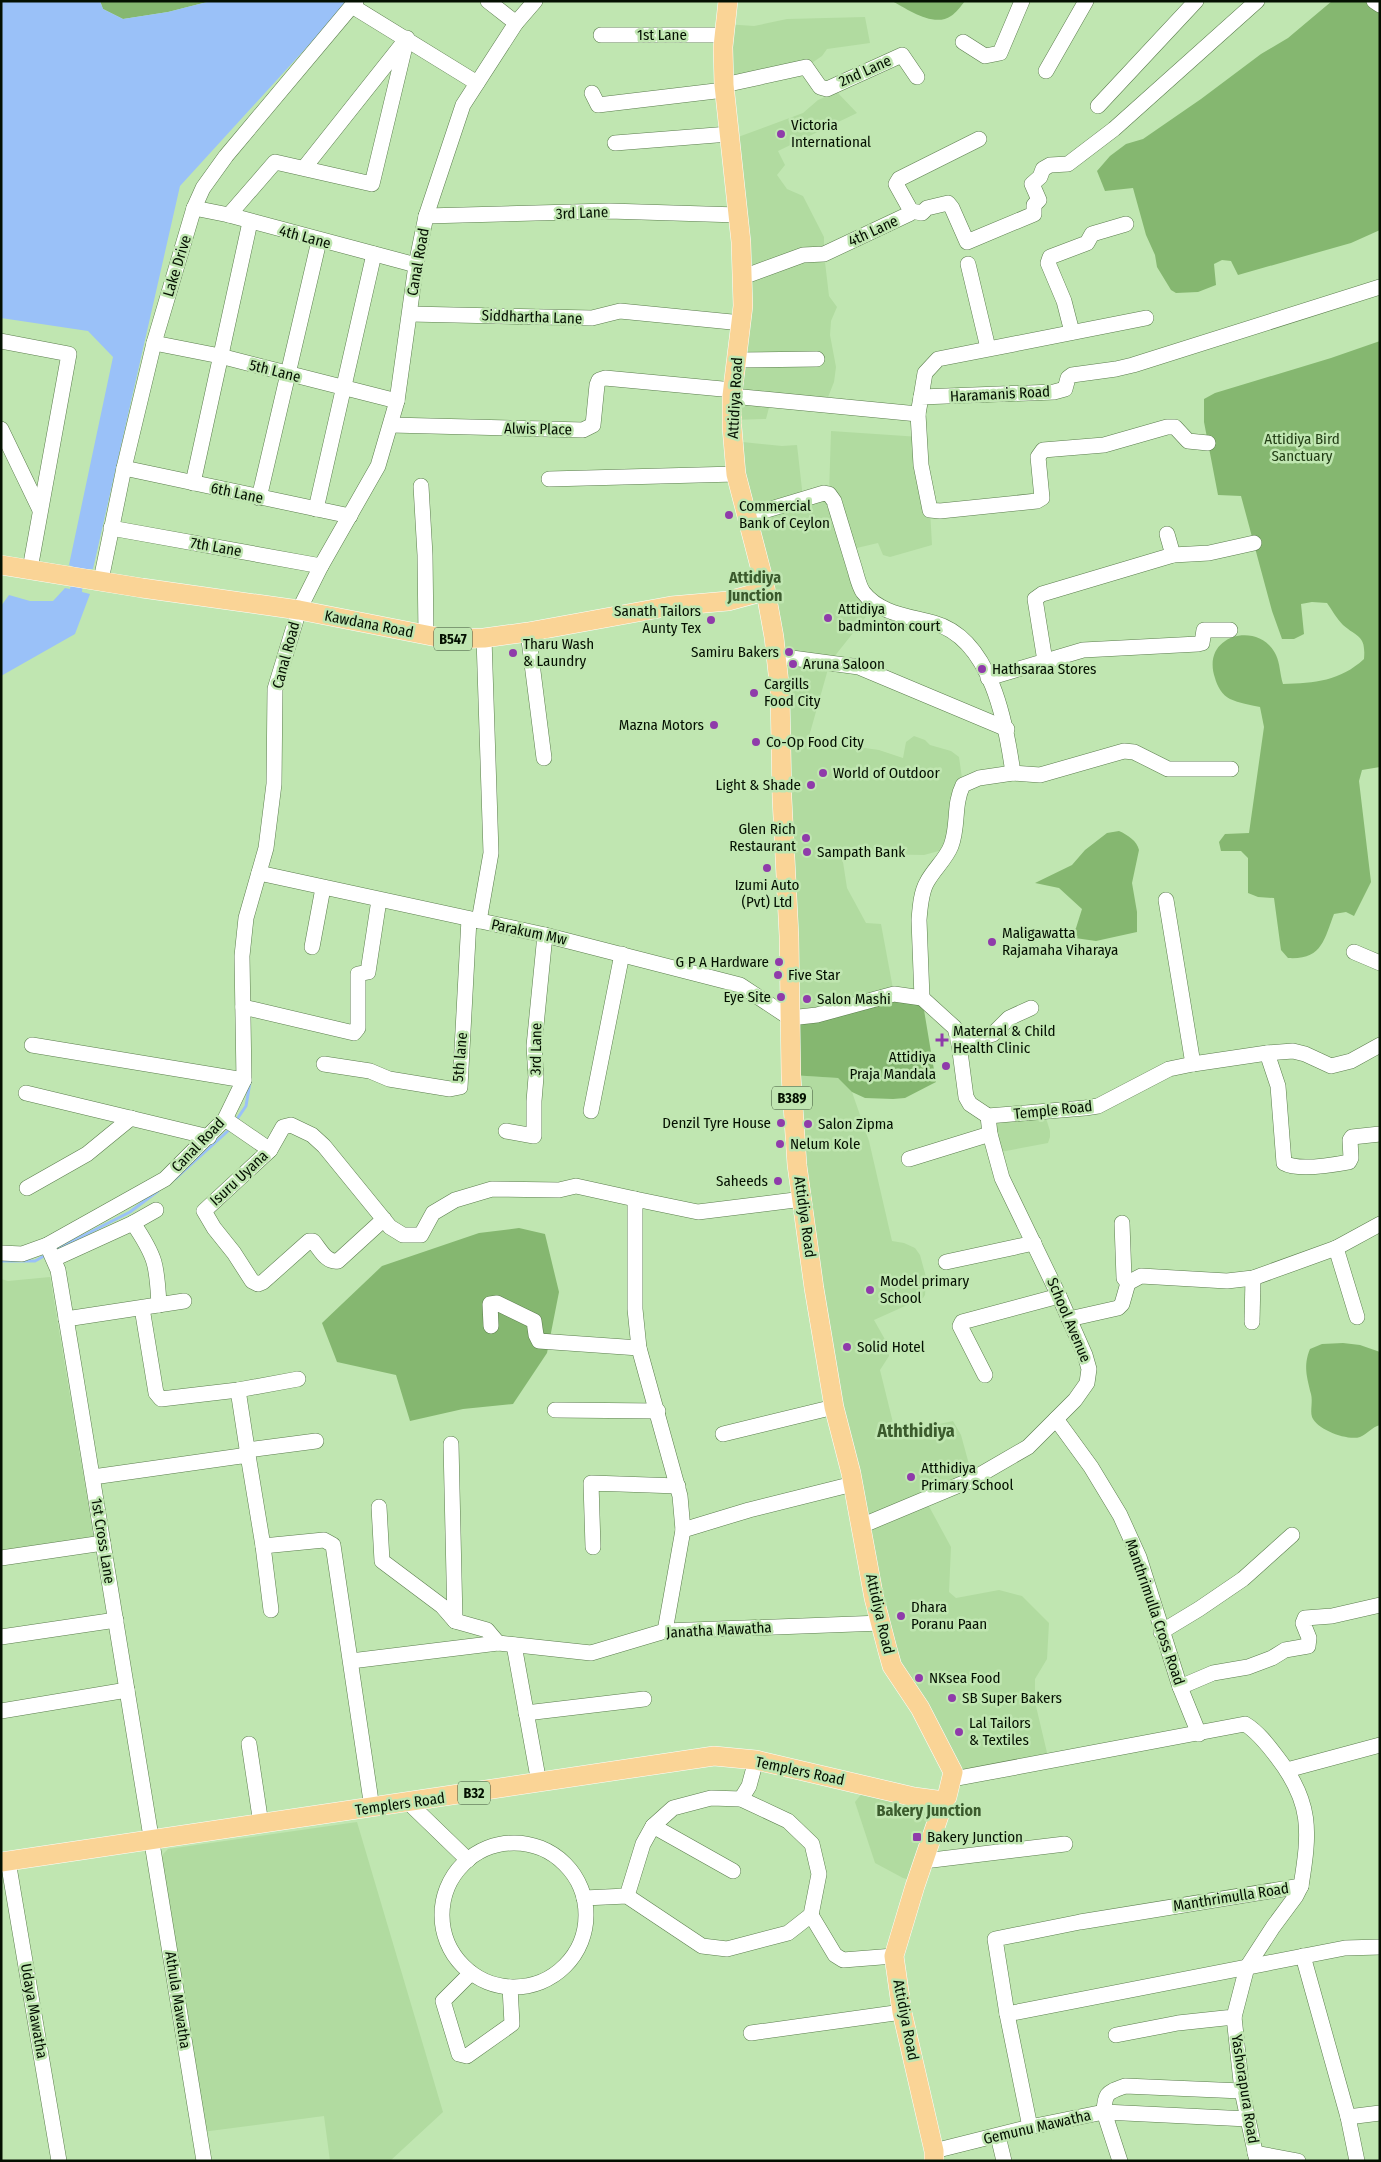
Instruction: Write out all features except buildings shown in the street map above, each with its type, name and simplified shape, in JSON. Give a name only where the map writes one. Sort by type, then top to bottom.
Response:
[{"type":"main road","name":"Attidiya Road","points":[[728,1],[724,35],[724,88],[738,215],[742,277],[742,323],[733,393],[732,427],[736,474],[765,591],[777,656],[782,739],[782,798],[789,936],[794,1129],[802,1199],[814,1288],[834,1407],[853,1484],[874,1598],[892,1666],[920,1708],[953,1772],[947,1797],[944,1801],[894,1956],[902,2012],[934,2156]]},
{"type":"main road","name":"Kawdana Road","points":[[1,565],[142,588],[299,610],[447,639],[484,638],[528,632],[671,606],[728,601],[765,591]]},
{"type":"main road","name":"Templers Road","points":[[5,1862],[539,1784],[714,1756],[756,1760],[914,1798],[944,1801]]},
{"type":"street","points":[[488,1],[516,23]]},
{"type":"street","name":"Canal Road","points":[[1,1253],[50,1252],[165,1179],[209,1136],[230,1122],[244,1080],[242,956],[246,918],[266,848],[274,784],[275,689],[299,610],[321,566],[378,466],[397,401],[416,265],[426,216],[463,105],[516,23],[535,1]]},
{"type":"street","points":[[963,42],[985,56],[1000,53],[1022,1]]},
{"type":"street","points":[[1046,71],[1086,1]]},
{"type":"street","points":[[1098,106],[1196,1]]},
{"type":"street","points":[[911,211],[922,213],[927,208],[948,204],[952,208],[967,242],[1034,214],[1034,205],[1039,200],[1032,184],[1040,177],[1043,169],[1050,165],[1068,164],[1107,134],[1257,1]]},
{"type":"street","points":[[1374,1],[1380,6]]},
{"type":"street","points":[[354,3],[477,83]]},
{"type":"street","name":"Lake Drive","points":[[94,579],[111,528],[154,343],[194,208],[203,188],[226,156],[354,3]]},
{"type":"street","name":"1st Lane","points":[[601,34],[724,35]]},
{"type":"street","points":[[229,215],[275,162],[372,184],[407,38]]},
{"type":"street","points":[[304,168],[407,38]]},
{"type":"street","name":"2nd Lane","points":[[724,88],[806,68],[820,86],[826,89],[902,55],[917,77]]},
{"type":"street","points":[[592,93],[598,105],[724,88]]},
{"type":"street","points":[[615,143],[729,134]]},
{"type":"street","name":"4th Lane","points":[[742,277],[803,255],[824,254],[910,214],[911,211],[896,184],[899,179],[979,139]]},
{"type":"street","name":"4th Lane","points":[[194,208],[229,215],[319,241],[416,265]]},
{"type":"street","name":"3rd Lane","points":[[426,216],[609,211],[738,215]]},
{"type":"street","points":[[193,483],[250,222]]},
{"type":"street","points":[[1072,332],[1064,301],[1048,263],[1050,257],[1087,243],[1092,234],[1126,224]]},
{"type":"street","points":[[259,498],[319,241]]},
{"type":"street","points":[[316,509],[374,254]]},
{"type":"street","points":[[968,264],[988,348]]},
{"type":"street","name":"Haramanis Road","points":[[921,397],[1035,394],[1065,389],[1068,378],[1072,375],[1132,365],[1380,286]]},
{"type":"street","name":"Siddhartha Lane","points":[[410,314],[592,318],[620,310],[742,323]]},
{"type":"street","points":[[1146,318],[938,359],[925,373],[918,414],[921,465],[930,510],[940,511],[1037,501],[1042,498],[1038,457],[1043,450],[1104,445],[1167,427],[1175,427],[1188,441],[1208,443]]},
{"type":"street","points":[[1,341],[69,354],[30,569]]},
{"type":"street","name":"5th Lane","points":[[154,343],[220,356],[397,401]]},
{"type":"street","points":[[737,360],[817,359]]},
{"type":"street","name":"Alwis Place","points":[[390,425],[583,430],[593,425],[597,385],[599,380],[604,378],[733,393]]},
{"type":"street","points":[[733,393],[918,414]]},
{"type":"street","points":[[1,430],[40,510]]},
{"type":"street","name":"6th Lane","points":[[124,468],[350,516]]},
{"type":"street","points":[[549,479],[736,474]]},
{"type":"street","points":[[421,486],[425,555],[426,636]]},
{"type":"street","points":[[747,516],[824,493],[829,494],[834,501],[862,591],[885,610],[937,624],[964,640],[988,678],[1001,705],[1014,773]]},
{"type":"street","name":"7th Lane","points":[[111,528],[321,566]]},
{"type":"street","points":[[1167,534],[1173,555]]},
{"type":"street","points":[[1045,661],[1035,599],[1042,594],[1173,555],[1209,554],[1254,544]]},
{"type":"street","points":[[988,678],[1083,650],[1198,644],[1202,643],[1204,630],[1230,630]]},
{"type":"street","points":[[528,632],[544,758]]},
{"type":"street","points":[[474,920],[491,853],[484,638]]},
{"type":"street","points":[[777,656],[859,667],[1007,729]]},
{"type":"street","points":[[922,998],[918,920],[920,907],[926,883],[950,848],[955,834],[957,797],[963,785],[979,778],[1014,773],[1040,775],[1124,751],[1134,752],[1168,768],[1231,769]]},
{"type":"street","name":"Parakum Mw","points":[[259,873],[545,935],[740,986],[790,1018]]},
{"type":"street","points":[[312,947],[324,888]]},
{"type":"street","points":[[243,1007],[354,1033],[358,1028],[358,974],[368,972],[379,900]]},
{"type":"street","points":[[1166,900],[1193,1064]]},
{"type":"street","name":"5th lane","points":[[324,1064],[370,1072],[389,1079],[450,1089],[460,1087],[474,920]]},
{"type":"street","name":"3rd Lane","points":[[506,1131],[534,1136],[536,1077],[534,1046],[545,935]]},
{"type":"street","points":[[1354,952],[1380,963]]},
{"type":"street","points":[[591,1111],[622,954]]},
{"type":"street","points":[[790,1018],[817,1015],[894,994],[922,998],[955,1028],[966,1097],[970,1104],[988,1116]]},
{"type":"street","points":[[959,1044],[993,1034],[1010,1018],[1031,1008]]},
{"type":"street","points":[[32,1045],[244,1080]]},
{"type":"street","name":"Temple Road","points":[[988,1116],[1098,1106],[1158,1074],[1193,1064],[1293,1051],[1305,1054],[1331,1066],[1351,1060],[1380,1045]]},
{"type":"street","points":[[1267,1053],[1278,1086],[1284,1163],[1290,1167],[1334,1165],[1349,1162],[1351,1158],[1350,1140],[1352,1137],[1380,1134]]},
{"type":"street","points":[[26,1093],[209,1136]]},
{"type":"street","name":"School Avenue","points":[[861,1526],[971,1480],[1000,1465],[1028,1447],[1076,1400],[1087,1383],[1090,1369],[1060,1296],[1002,1178],[990,1134],[988,1116]]},
{"type":"street","points":[[27,1188],[87,1154],[131,1118]]},
{"type":"street","points":[[230,1122],[270,1150]]},
{"type":"street","name":"Isuru Uyana","points":[[384,1219],[338,1261],[333,1262],[327,1258],[313,1241],[309,1241],[263,1282],[258,1284],[252,1281],[204,1211],[270,1150],[283,1127],[291,1125],[312,1136],[324,1146],[384,1219],[390,1227],[403,1235],[421,1235],[434,1213],[455,1200],[492,1189],[559,1190],[576,1186],[634,1199]]},
{"type":"street","points":[[909,1159],[990,1134]]},
{"type":"street","points":[[665,1631],[683,1530],[678,1486],[639,1348],[636,1309],[634,1199],[698,1212],[802,1199]]},
{"type":"street","points":[[50,1252],[133,1223],[156,1210]]},
{"type":"street","points":[[133,1223],[150,1249],[157,1270],[159,1305]]},
{"type":"street","points":[[1122,1223],[1124,1278],[1128,1283]]},
{"type":"street","points":[[1069,1319],[1118,1308],[1122,1304],[1128,1283],[1141,1276],[1227,1281],[1253,1278],[1336,1248],[1380,1224]]},
{"type":"street","points":[[946,1262],[1034,1243]]},
{"type":"street","points":[[1336,1248],[1358,1317]]},
{"type":"street","name":"1st Cross Lane","points":[[50,1252],[66,1319],[151,1840]]},
{"type":"street","points":[[1252,1322],[1253,1278]]},
{"type":"street","points":[[985,1376],[960,1326],[962,1322],[1060,1296]]},
{"type":"street","points":[[66,1319],[184,1301]]},
{"type":"street","points":[[491,1326],[490,1304],[497,1303],[534,1321],[539,1341],[639,1348]]},
{"type":"street","points":[[142,1308],[156,1393],[160,1399],[238,1390],[298,1379]]},
{"type":"street","points":[[238,1390],[263,1546],[271,1610]]},
{"type":"street","points":[[722,1434],[834,1407]]},
{"type":"street","points":[[555,1410],[658,1411]]},
{"type":"street","name":"Manthrimulla Cross Road","points":[[1056,1419],[1091,1467],[1120,1514],[1139,1557],[1161,1632],[1199,1734]]},
{"type":"street","points":[[93,1477],[316,1440]]},
{"type":"street","points":[[451,1444],[455,1621]]},
{"type":"street","points":[[593,1547],[590,1483],[678,1486]]},
{"type":"street","points":[[683,1530],[749,1510],[853,1484]]},
{"type":"street","points":[[379,1507],[382,1561],[442,1606],[455,1621],[487,1630],[498,1642]]},
{"type":"street","points":[[1161,1632],[1243,1579],[1292,1535]]},
{"type":"street","points":[[263,1546],[324,1540],[333,1545],[372,1808]]},
{"type":"street","points":[[1,1558],[104,1543]]},
{"type":"street","points":[[1180,1686],[1213,1673],[1248,1667],[1272,1658],[1285,1650],[1308,1646],[1309,1638],[1303,1623],[1305,1618],[1332,1616],[1380,1605]]},
{"type":"street","points":[[1,1637],[116,1620]]},
{"type":"street","name":"Janatha Mawatha","points":[[351,1661],[498,1642],[591,1653],[665,1631],[882,1623]]},
{"type":"street","points":[[514,1645],[539,1784]]},
{"type":"street","points":[[1,1711],[127,1690]]},
{"type":"street","points":[[526,1713],[644,1699]]},
{"type":"street","name":"Manthrimulla Road","points":[[952,1779],[1245,1724],[1259,1736],[1288,1770],[1302,1795],[1305,1811],[1306,1850],[1301,1886],[1080,1922],[995,1938],[1007,2014],[1030,2127]]},
{"type":"street","points":[[249,1744],[261,1824]]},
{"type":"street","points":[[1288,1770],[1380,1745]]},
{"type":"street","points":[[741,1799],[749,1786],[756,1760]]},
{"type":"street","points":[[584,1898],[628,1896],[702,1946],[727,1949],[788,1933],[811,1915],[819,1874],[812,1844],[788,1821],[741,1799],[711,1798],[673,1808],[653,1826],[643,1844],[628,1896]]},
{"type":"street","points":[[410,1803],[468,1860]]},
{"type":"street","points":[[653,1826],[733,1871]]},
{"type":"street","name":"Athula Mawatha","points":[[151,1840],[204,2161]]},
{"type":"street","points":[[506,1844],[527,1844],[546,1851],[564,1863],[584,1898],[586,1917],[583,1936],[575,1953],[563,1968],[547,1979],[529,1985],[510,1987],[483,1980],[471,1972],[458,1960],[448,1944],[443,1926],[442,1908],[447,1890],[455,1874],[468,1860],[486,1849],[506,1844]]},
{"type":"street","points":[[924,1861],[1065,1844]]},
{"type":"street","name":"Udaya Mawatha","points":[[5,1862],[59,2161]]},
{"type":"street","points":[[1116,2035],[1178,2023],[1234,2017],[1247,1967],[1301,1886]]},
{"type":"street","points":[[811,1915],[835,1955],[844,1960],[894,1956]]},
{"type":"street","points":[[1007,2014],[1345,1948],[1380,1947]]},
{"type":"street","points":[[1303,1956],[1348,2117],[1357,2161]]},
{"type":"street","points":[[471,1972],[443,2001],[459,2054],[463,2056],[467,2056],[512,2024],[510,1987]]},
{"type":"street","points":[[751,2033],[902,2012]]},
{"type":"street","name":"Yashorapura Road","points":[[1234,2017],[1242,2091],[1256,2157]]},
{"type":"street","name":"Gemunu Mawatha","points":[[934,2156],[1030,2127],[1104,2112],[1104,2097],[1108,2092],[1125,2086],[1242,2091]]},
{"type":"street","points":[[1120,2161],[1104,2112],[1248,2119]]},
{"type":"street","points":[[1348,2117],[1380,2113]]},
{"type":"street","points":[[998,2136],[1004,2161]]},
{"type":"street","points":[[1256,2157],[1298,2161]]},
{"type":"shaded area","points":[[865,17],[870,43],[827,49],[822,56],[806,67],[724,85],[725,24],[754,26],[787,19]]},
{"type":"shaded area","points":[[837,92],[857,113],[778,151],[785,165],[777,175],[787,189],[803,196],[824,237],[824,254],[820,255],[825,262],[829,296],[837,307],[831,321],[830,335],[836,367],[834,382],[825,405],[771,400],[766,419],[732,420],[742,323],[730,140],[803,113],[818,100]]},
{"type":"shaded area","points":[[831,431],[920,437],[930,510],[932,545],[890,557],[883,555],[878,543],[848,550],[876,604],[830,662],[808,740],[879,750],[903,758],[906,742],[914,736],[925,740],[930,745],[951,751],[959,757],[963,785],[950,848],[924,855],[870,854],[841,849],[847,888],[866,923],[881,924],[894,994],[790,1018],[782,739],[733,441],[782,446],[797,445],[803,498],[829,494]]},
{"type":"shaded area","points":[[791,1075],[838,1078],[852,1092],[869,1141],[892,1241],[904,1243],[915,1248],[920,1255],[926,1277],[925,1295],[923,1298],[874,1320],[887,1343],[889,1356],[880,1370],[897,1439],[935,1425],[953,1421],[961,1435],[970,1468],[971,1480],[925,1499],[951,1547],[949,1592],[956,1598],[999,1590],[1022,1596],[1049,1623],[1047,1659],[1035,1679],[1035,1702],[1049,1761],[953,1779],[907,1688],[851,1473]]},
{"type":"shaded area","points":[[1044,1112],[1050,1131],[1048,1143],[995,1153],[988,1119]]},
{"type":"shaded area","points":[[50,1277],[94,1539],[1,1554],[1,1279],[8,1281]]},
{"type":"shaded area","points":[[863,1792],[923,1811],[930,1815],[910,1880],[875,1863],[855,1802]]},
{"type":"shaded area","points":[[357,1822],[443,2112],[390,2161],[330,2161],[324,2116],[202,2132],[160,1873],[163,1854],[168,1849]]},
{"type":"green space","points":[[100,1],[211,1],[168,12],[123,19],[103,9]]},
{"type":"green space","points":[[892,1],[965,1],[951,16],[937,20],[921,16]]},
{"type":"green space","points":[[1332,1],[1380,1],[1380,230],[1351,243],[1238,275],[1231,261],[1222,260],[1214,264],[1216,285],[1198,292],[1176,293],[1171,290],[1157,267],[1155,255],[1146,235],[1133,188],[1105,191],[1097,171],[1110,156],[1126,144],[1143,139],[1201,99],[1261,54],[1288,38]]},
{"type":"green space","name":"Attidiya Bird Sanctuary","points":[[1380,341],[1380,767],[1362,770],[1359,781],[1371,882],[1354,916],[1346,912],[1334,914],[1324,940],[1315,952],[1299,958],[1288,958],[1281,950],[1274,898],[1258,897],[1248,893],[1248,858],[1241,851],[1221,851],[1219,842],[1225,834],[1249,833],[1264,727],[1260,707],[1233,700],[1222,693],[1216,681],[1213,663],[1216,651],[1223,642],[1234,637],[1246,635],[1258,638],[1268,644],[1276,655],[1283,684],[1306,683],[1346,672],[1364,659],[1364,645],[1360,638],[1341,623],[1327,603],[1312,602],[1301,604],[1304,634],[1294,639],[1282,639],[1272,611],[1241,496],[1218,495],[1204,422],[1204,399],[1215,393]]},
{"type":"green space","points":[[1119,831],[1132,839],[1139,850],[1132,883],[1137,912],[1137,932],[1096,941],[1068,937],[1076,928],[1082,909],[1059,888],[1035,883],[1072,865],[1085,850],[1107,833]]},
{"type":"green space","points":[[922,998],[936,1082],[905,1098],[865,1098],[852,1092],[838,1078],[791,1075],[790,1018],[857,1003]]},
{"type":"green space","points":[[519,1228],[545,1234],[559,1292],[547,1353],[513,1404],[463,1409],[410,1421],[396,1375],[337,1362],[322,1323],[382,1266],[479,1233]]},
{"type":"green space","points":[[1343,1343],[1360,1345],[1380,1352],[1380,1425],[1355,1438],[1341,1436],[1326,1430],[1315,1422],[1311,1414],[1312,1397],[1306,1366],[1310,1349],[1322,1344]]},
{"type":"water","points":[[1,1],[100,1],[103,9],[123,19],[168,12],[211,1],[349,1],[180,186],[93,569],[84,570],[82,592],[90,594],[75,634],[1,676],[1,606],[9,595],[30,601],[53,601],[65,588],[70,589],[75,568],[69,565],[113,357],[88,331],[1,318]]},
{"type":"waterway","points":[[235,1122],[246,1106],[250,1082]]},
{"type":"waterway","points":[[175,1179],[230,1129]]},
{"type":"waterway","points":[[53,1251],[130,1212],[158,1191]]},
{"type":"waterway","points":[[1,1261],[35,1261],[46,1255]]},
{"type":"place","name":"Victoria International","points":[[781,134]]},
{"type":"place","name":"Commercial Bank of Ceylon","points":[[729,515]]},
{"type":"place","name":"Attidiya badminton court","points":[[828,618]]},
{"type":"place","name":"Sanath Tailors Aunty Tex","points":[[711,620]]},
{"type":"place","name":"Samiru Bakers","points":[[789,652]]},
{"type":"place","name":"Tharu Wash & Laundry","points":[[513,653]]},
{"type":"place","name":"Aruna Saloon","points":[[793,664]]},
{"type":"place","name":"Hathsaraa Stores","points":[[982,669]]},
{"type":"place","name":"Cargills Food City","points":[[754,693]]},
{"type":"place","name":"Mazna Motors","points":[[714,725]]},
{"type":"place","name":"Co-Op Food City","points":[[756,742]]},
{"type":"place","name":"World of Outdoor","points":[[823,773]]},
{"type":"place","name":"Light & Shade","points":[[811,785]]},
{"type":"place","name":"Glen Rich Restaurant","points":[[806,838]]},
{"type":"place","name":"Sampath Bank","points":[[807,852]]},
{"type":"place","name":"Izumi Auto (Pvt) Ltd","points":[[767,868]]},
{"type":"place","name":"Maligawatta Rajamaha Viharaya","points":[[992,942]]},
{"type":"place","name":"G P A Hardware","points":[[779,962]]},
{"type":"place","name":"Five Star","points":[[778,975]]},
{"type":"place","name":"Eye Site","points":[[781,997]]},
{"type":"place","name":"Salon Mashi","points":[[807,999]]},
{"type":"place","name":"Maternal & Child Health Clinic","points":[[942,1040]]},
{"type":"place","name":"Attidiya Praja Mandala","points":[[946,1066]]},
{"type":"place","name":"Denzil Tyre House","points":[[781,1123]]},
{"type":"place","name":"Salon Zipma","points":[[808,1124]]},
{"type":"place","name":"Nelum Kole","points":[[780,1144]]},
{"type":"place","name":"Saheeds","points":[[778,1181]]},
{"type":"place","name":"Model primary School","points":[[870,1290]]},
{"type":"place","name":"Solid Hotel","points":[[847,1347]]},
{"type":"place","name":"Atthidiya Primary School","points":[[911,1477]]},
{"type":"place","name":"Dhara Poranu Paan","points":[[901,1616]]},
{"type":"place","name":"NKsea Food","points":[[919,1678]]},
{"type":"place","name":"SB Super Bakers","points":[[952,1698]]},
{"type":"place","name":"Lal Tailors & Textiles","points":[[959,1732]]},
{"type":"place","name":"Bakery Junction","points":[[917,1837]]},
{"type":"district","name":"Attidiya Junction","points":[[755,586]]},
{"type":"district","name":"Aththidiya","points":[[916,1431]]},
{"type":"district","name":"Bakery Junction","points":[[929,1810]]}]
